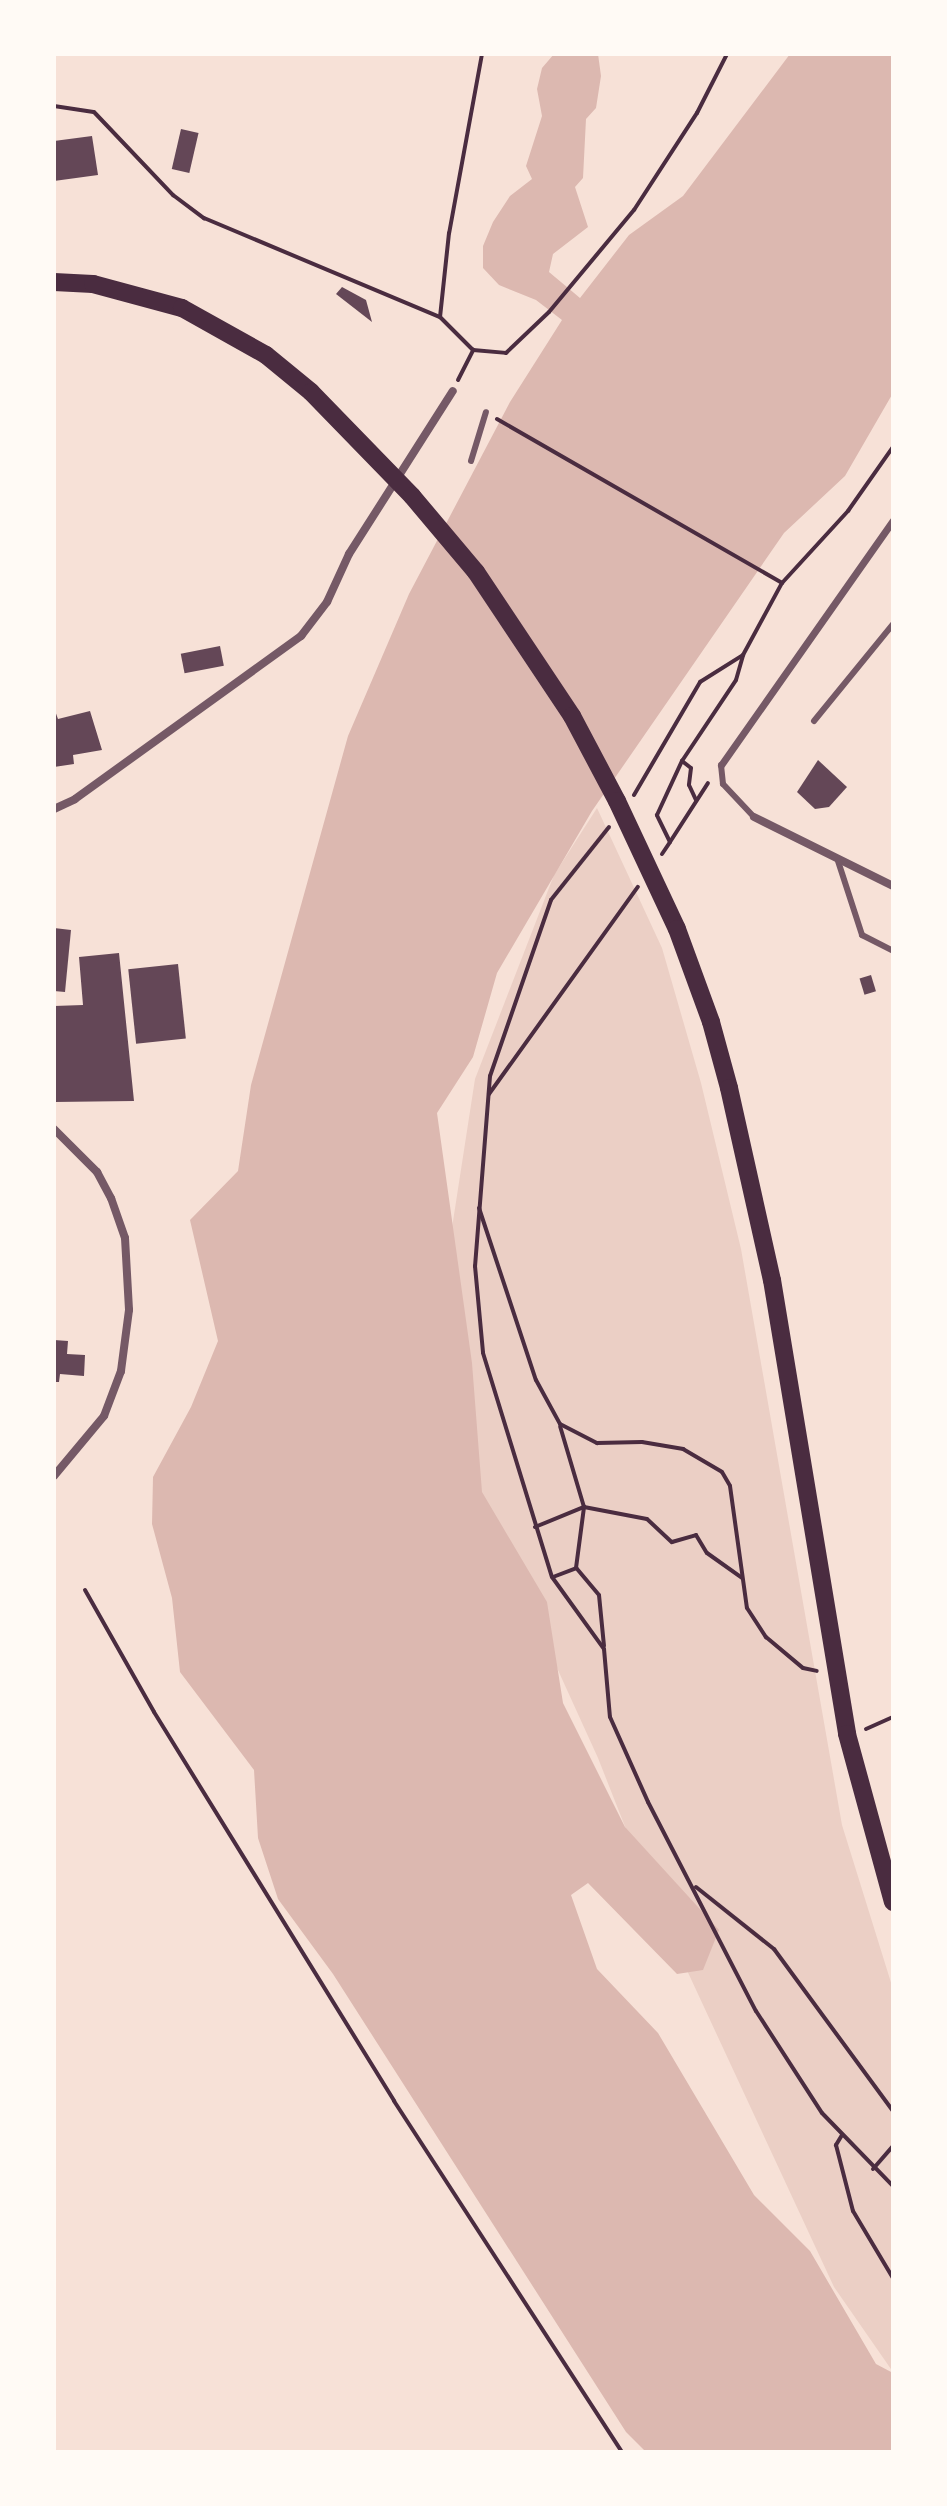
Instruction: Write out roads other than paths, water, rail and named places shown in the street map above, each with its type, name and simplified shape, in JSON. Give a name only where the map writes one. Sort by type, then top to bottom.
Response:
[{"type":"main road","points":[[54,282],[138,293],[217,325],[266,355],[345,425],[476,572],[572,716],[677,929],[711,1022],[749,1175],[847,1734],[893,1902]]},
{"type":"street","points":[[54,809],[75,799],[301,636],[327,602],[349,554],[453,391]]},
{"type":"street","points":[[721,765],[893,520]]},
{"type":"street","points":[[754,817],[893,886]]},
{"type":"street","points":[[54,1129],[97,1172],[111,1198],[125,1238],[129,1310],[121,1371],[104,1416],[54,1476]]},
{"type":"lane","points":[[471,461],[486,412]]},
{"type":"lane","points":[[814,721],[893,624]]},
{"type":"lane","points":[[721,765],[723,784],[754,817]]},
{"type":"lane","points":[[838,861],[862,935],[893,951]]}]
